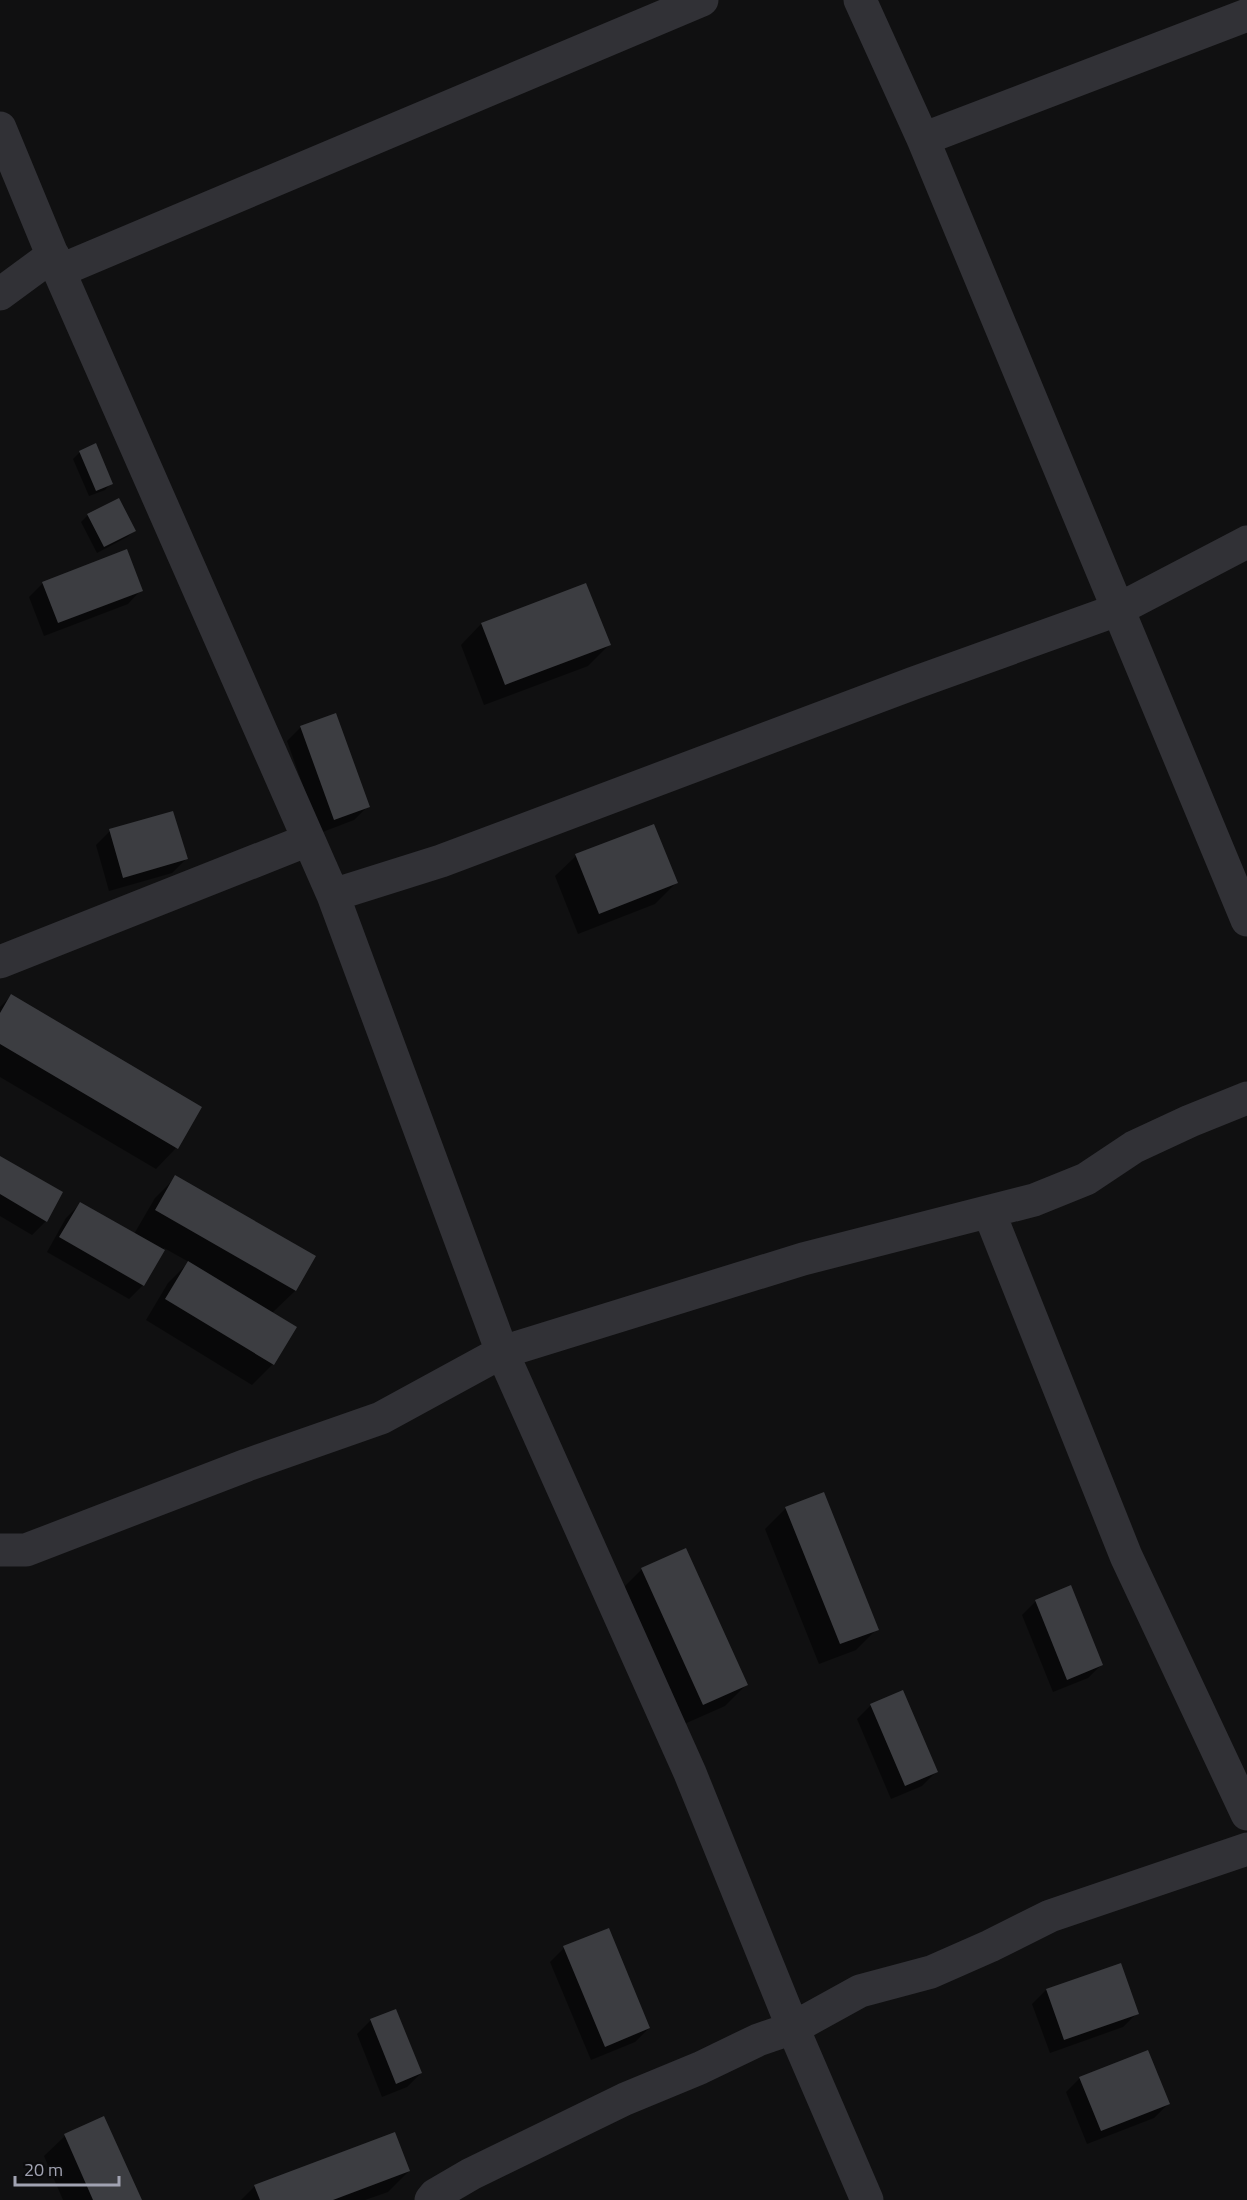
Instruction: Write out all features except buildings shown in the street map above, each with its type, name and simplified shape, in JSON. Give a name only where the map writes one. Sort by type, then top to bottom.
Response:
[{"type":"street","points":[[0,294],[56,263],[702,0]]},
{"type":"street","points":[[860,0],[923,139],[1247,920]]},
{"type":"street","points":[[1244,0],[1247,7]]},
{"type":"street","points":[[923,139],[1247,15]]},
{"type":"street","points":[[0,129],[56,263],[333,896],[502,1352],[690,1773],[793,2028],[867,2200]]},
{"type":"street","points":[[333,896],[441,861],[903,687],[1117,610],[1247,542]]},
{"type":"street","points":[[0,963],[308,840]]},
{"type":"street","points":[[0,1550],[26,1550],[247,1465],[381,1418],[502,1352],[803,1259],[1034,1200],[1086,1179],[1134,1147],[1190,1120],[1247,1098]]},
{"type":"street","points":[[989,1212],[1126,1556],[1247,1814]]},
{"type":"street","points":[[429,2198],[471,2174],[625,2099],[700,2068],[758,2040],[793,2028],[860,1991],[931,1972],[1050,1916],[1247,1849]]}]
